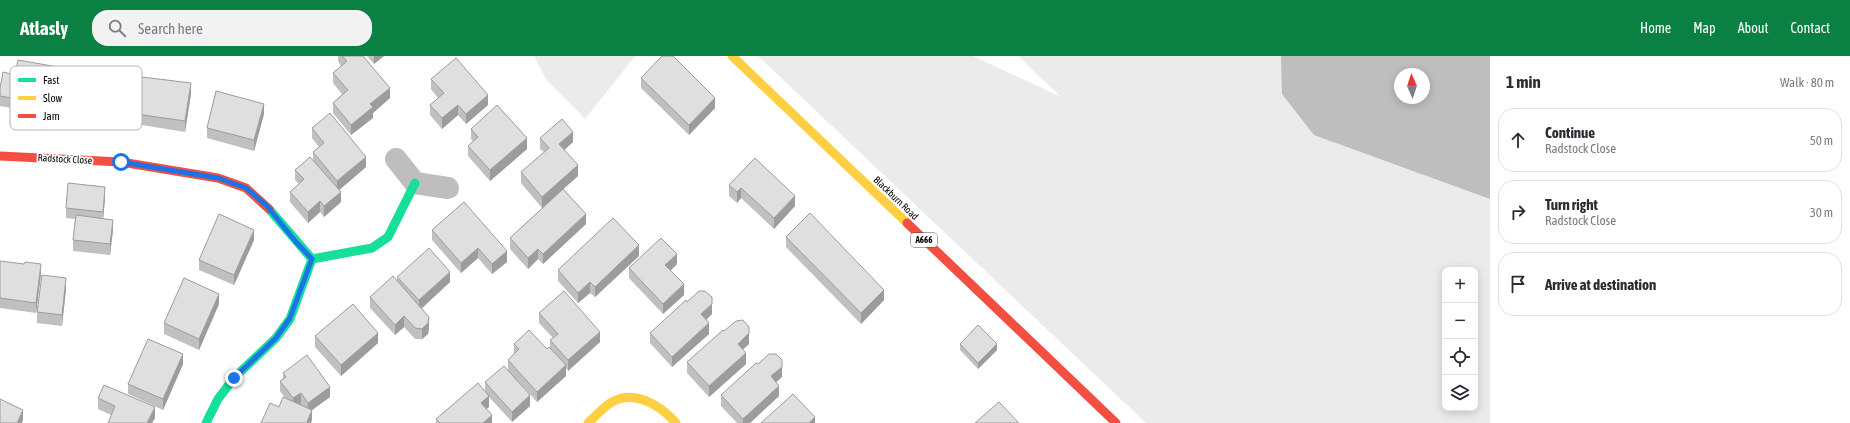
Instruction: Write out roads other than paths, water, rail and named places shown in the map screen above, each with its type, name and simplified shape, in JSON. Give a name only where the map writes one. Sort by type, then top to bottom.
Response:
[{"type":"main road","name":"Blackburn Road","points":[[732,56],[1116,423]]},
{"type":"main road","name":"Radstock Close","points":[[0,156],[121,162],[218,178],[246,188],[267,206],[312,259]]},
{"type":"main road","points":[[206,423],[218,399],[234,378],[276,338],[290,318],[312,259],[372,248],[388,237],[416,183]]},
{"type":"main road","points":[[588,423],[613,401],[634,398],[653,402],[671,416],[676,423]]},
{"type":"street","points":[[396,159],[416,183],[448,188]]}]
